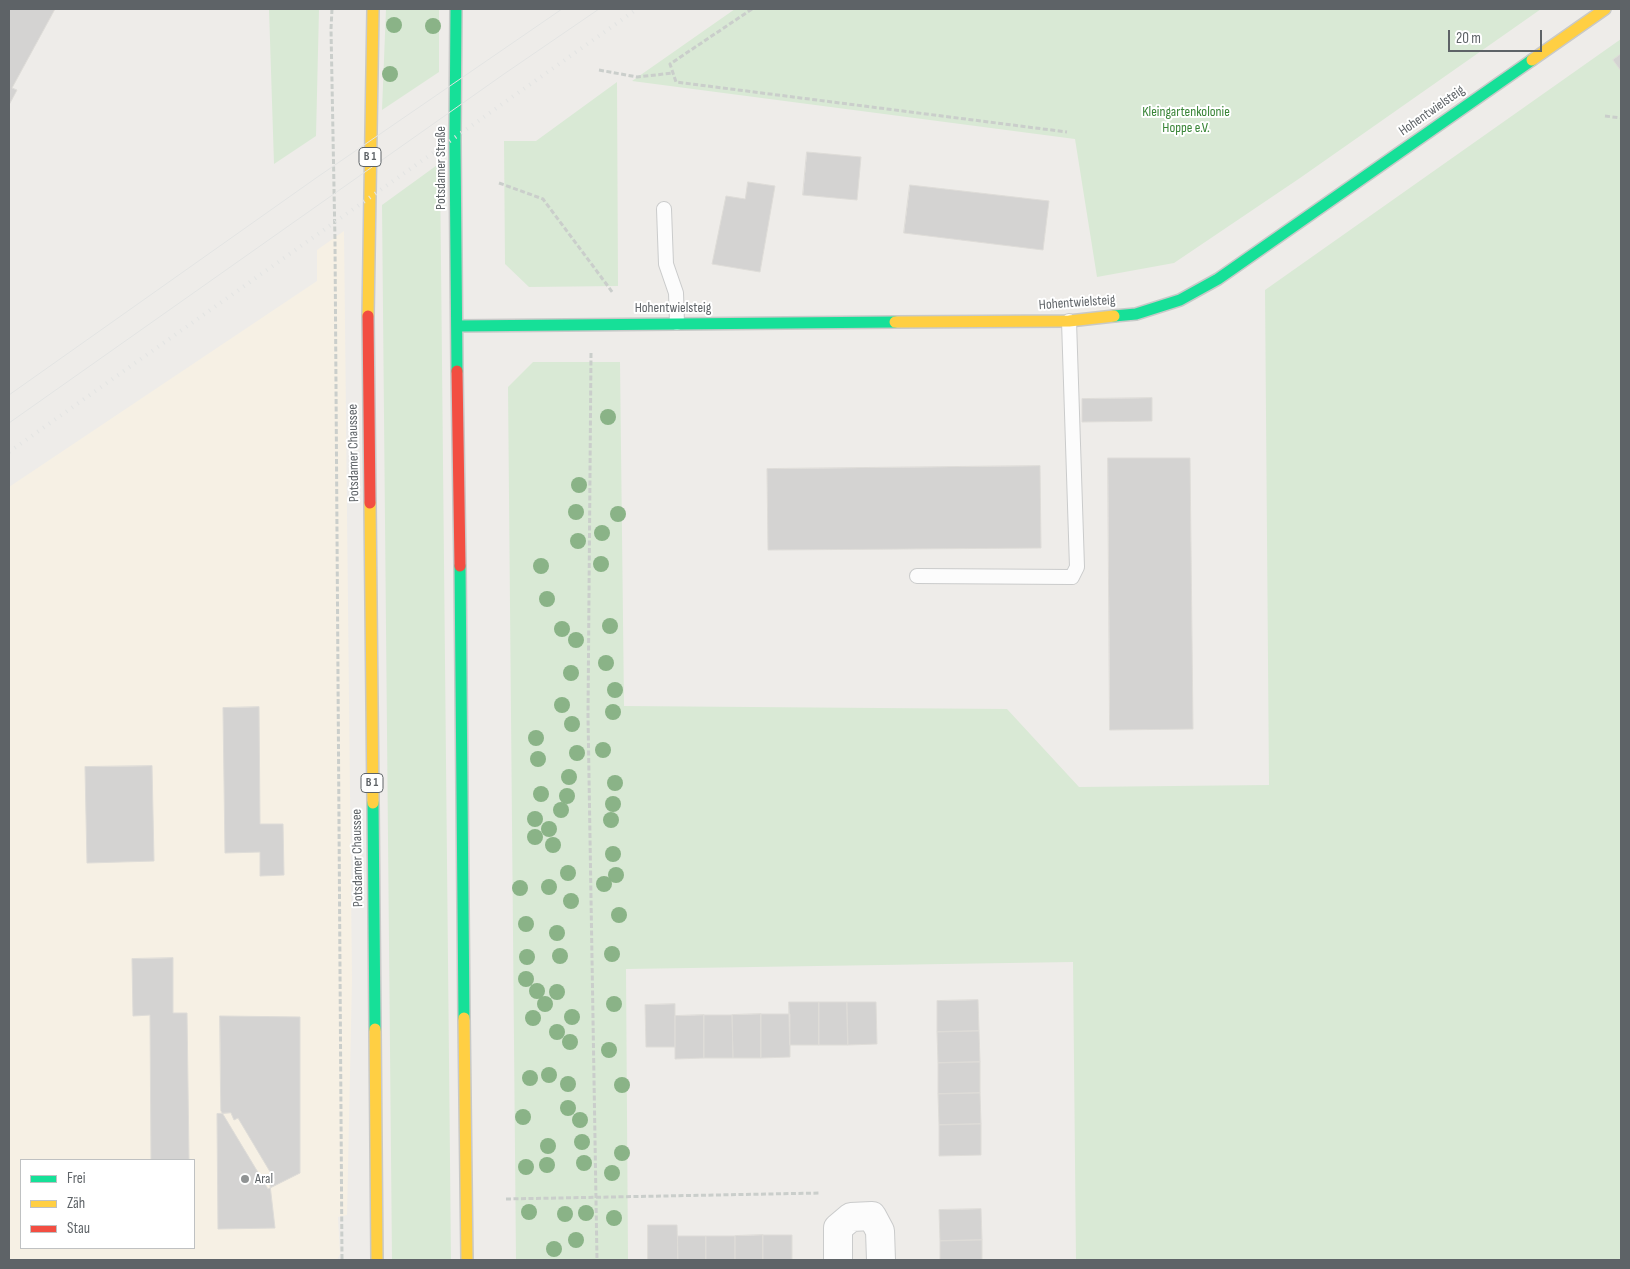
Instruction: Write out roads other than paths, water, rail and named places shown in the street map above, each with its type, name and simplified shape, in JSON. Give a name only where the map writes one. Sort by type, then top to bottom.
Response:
[{"type":"main road","name":"Potsdamer Chaussee","points":[[373,9],[368,306],[377,1260]]},
{"type":"main road","name":"Potsdamer Straße","points":[[456,9],[457,326]]},
{"type":"main road","name":"Hohentwielsteig","points":[[457,326],[1069,321],[1136,314],[1180,300],[1218,279],[1605,9]]},
{"type":"main road","points":[[457,326],[467,1260]]},
{"type":"street","points":[[838,1260],[838,1228],[851,1217],[872,1216],[880,1232],[881,1260]]},
{"type":"lane","points":[[664,209],[666,264],[676,293],[677,323]]},
{"type":"lane","points":[[917,576],[1072,577],[1075,572],[1077,567],[1069,321]]},
{"type":"tram line","points":[[9,395],[316,178],[562,9]]},
{"type":"tram line","points":[[9,423],[599,9]]},
{"type":"railway","points":[[9,452],[637,9]]},
{"type":"place","name":"Aral","points":[[245,1179]]},
{"type":"park label","name":"Kleingartenkolonie Hoppe e.V.","points":[[1186,120]]}]
